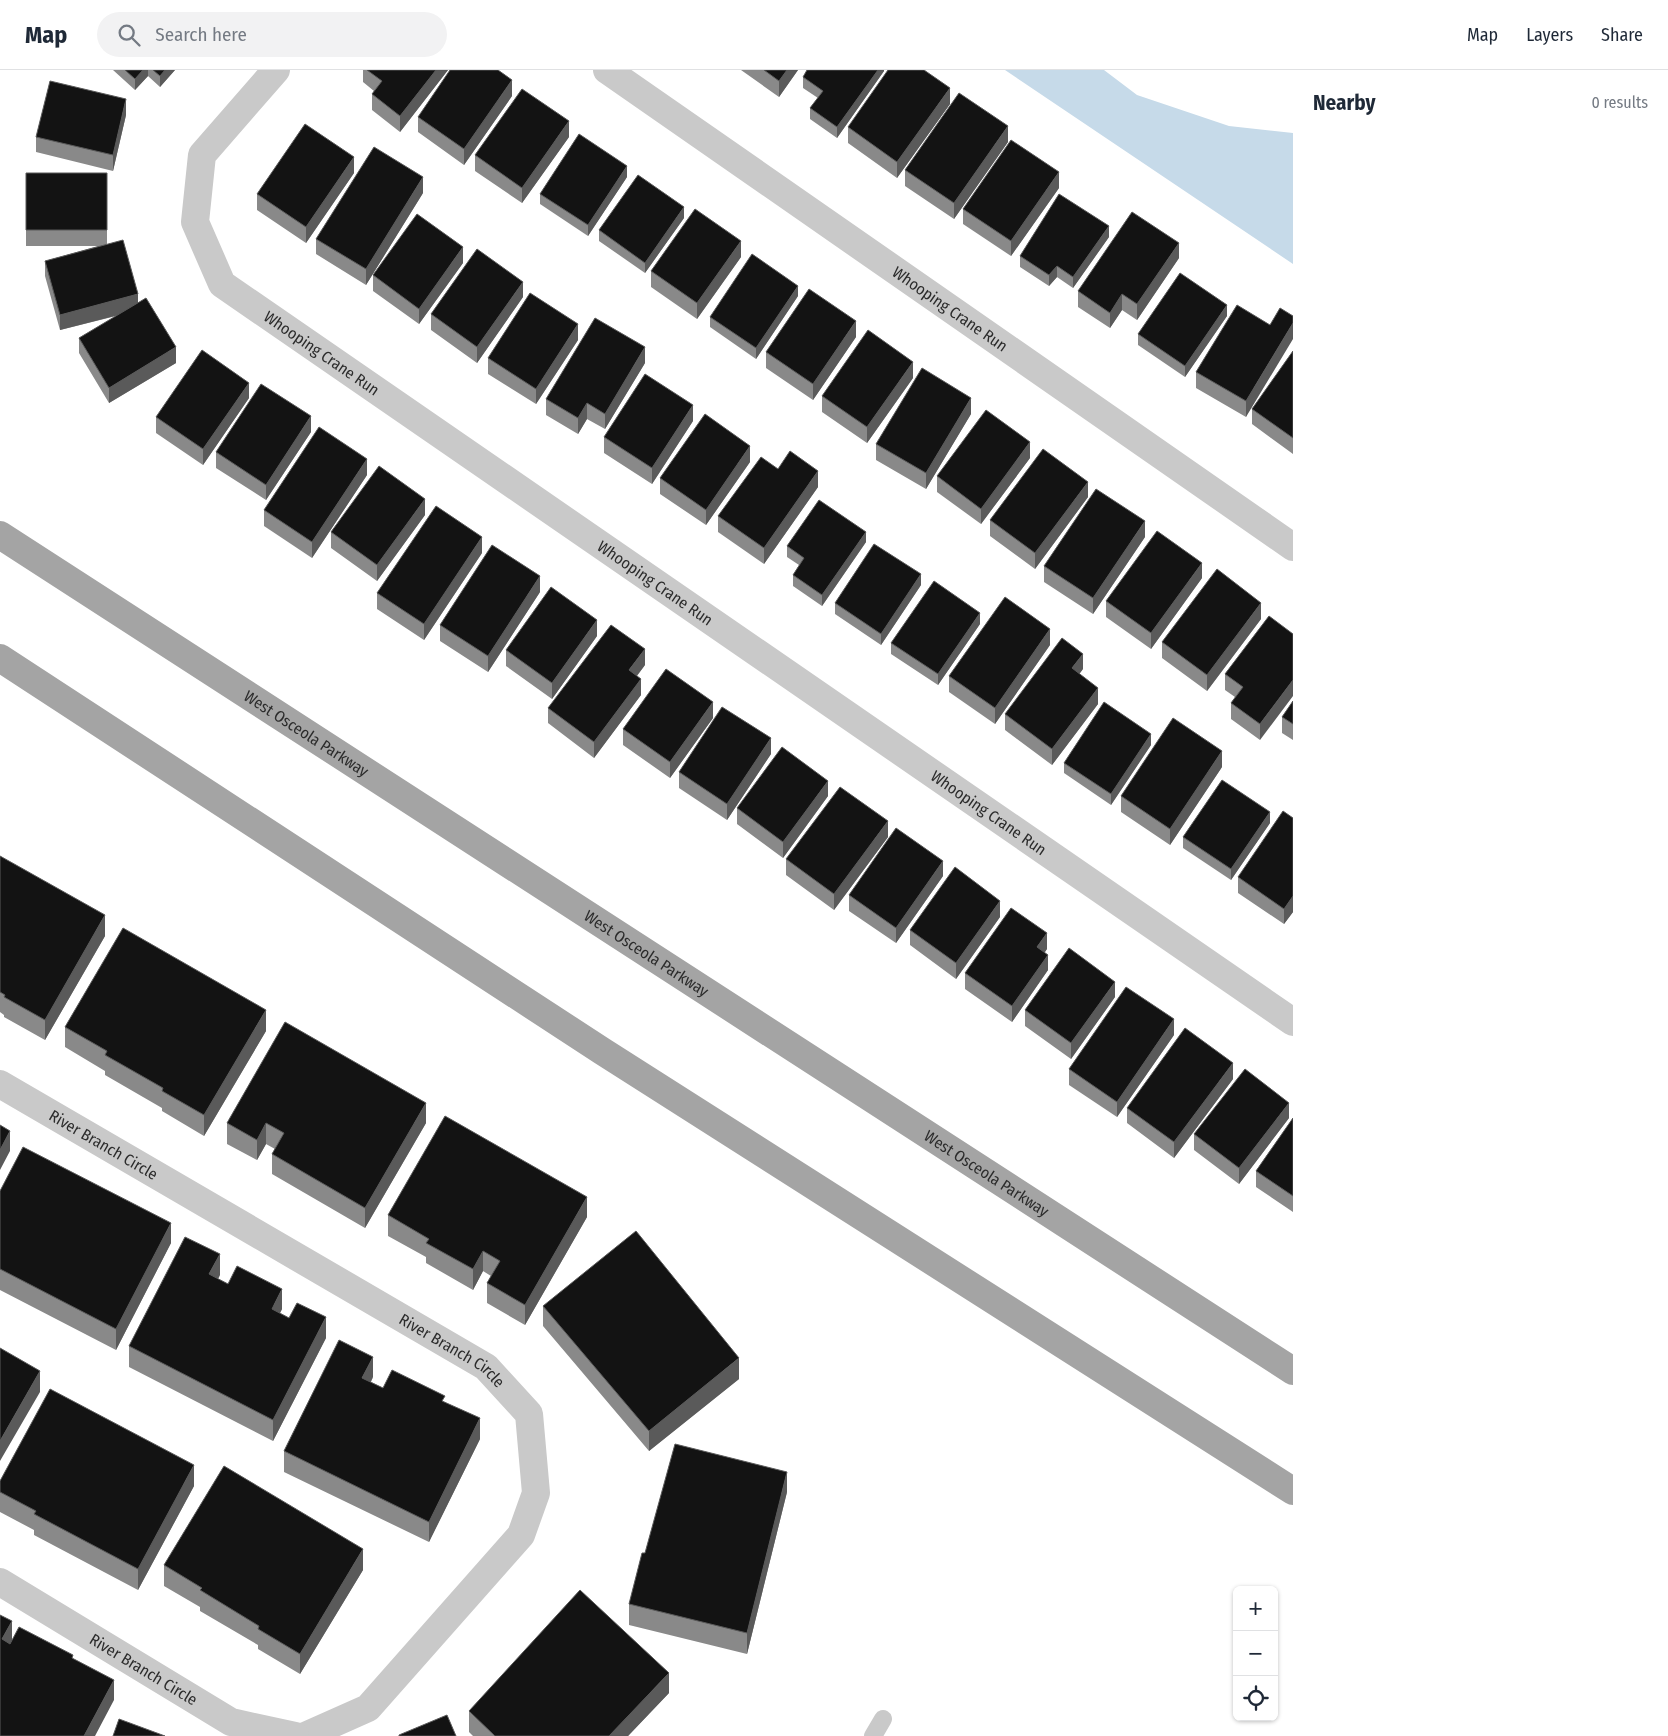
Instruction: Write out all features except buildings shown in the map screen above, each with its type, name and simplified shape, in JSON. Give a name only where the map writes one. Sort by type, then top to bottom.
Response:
[{"type":"main road","name":"West Osceola Parkway","points":[[0,535],[1293,1371]]},
{"type":"main road","points":[[0,658],[610,1056],[1293,1491]]},
{"type":"street","name":"Whooping Crane Run","points":[[276,70],[202,155],[195,222],[222,284],[1293,1022]]},
{"type":"street","name":"Whooping Crane Run","points":[[607,70],[1293,547]]},
{"type":"street","name":"River Branch Circle","points":[[0,1084],[486,1367],[529,1414],[536,1493],[521,1535],[368,1708],[305,1736]]},
{"type":"street","name":"River Branch Circle","points":[[0,1582],[232,1722],[295,1736]]},
{"type":"lane","points":[[873,1736],[882,1718]]},
{"type":"water","points":[[1005,70],[1104,70],[1137,95],[1229,126],[1293,133],[1293,264]]}]
